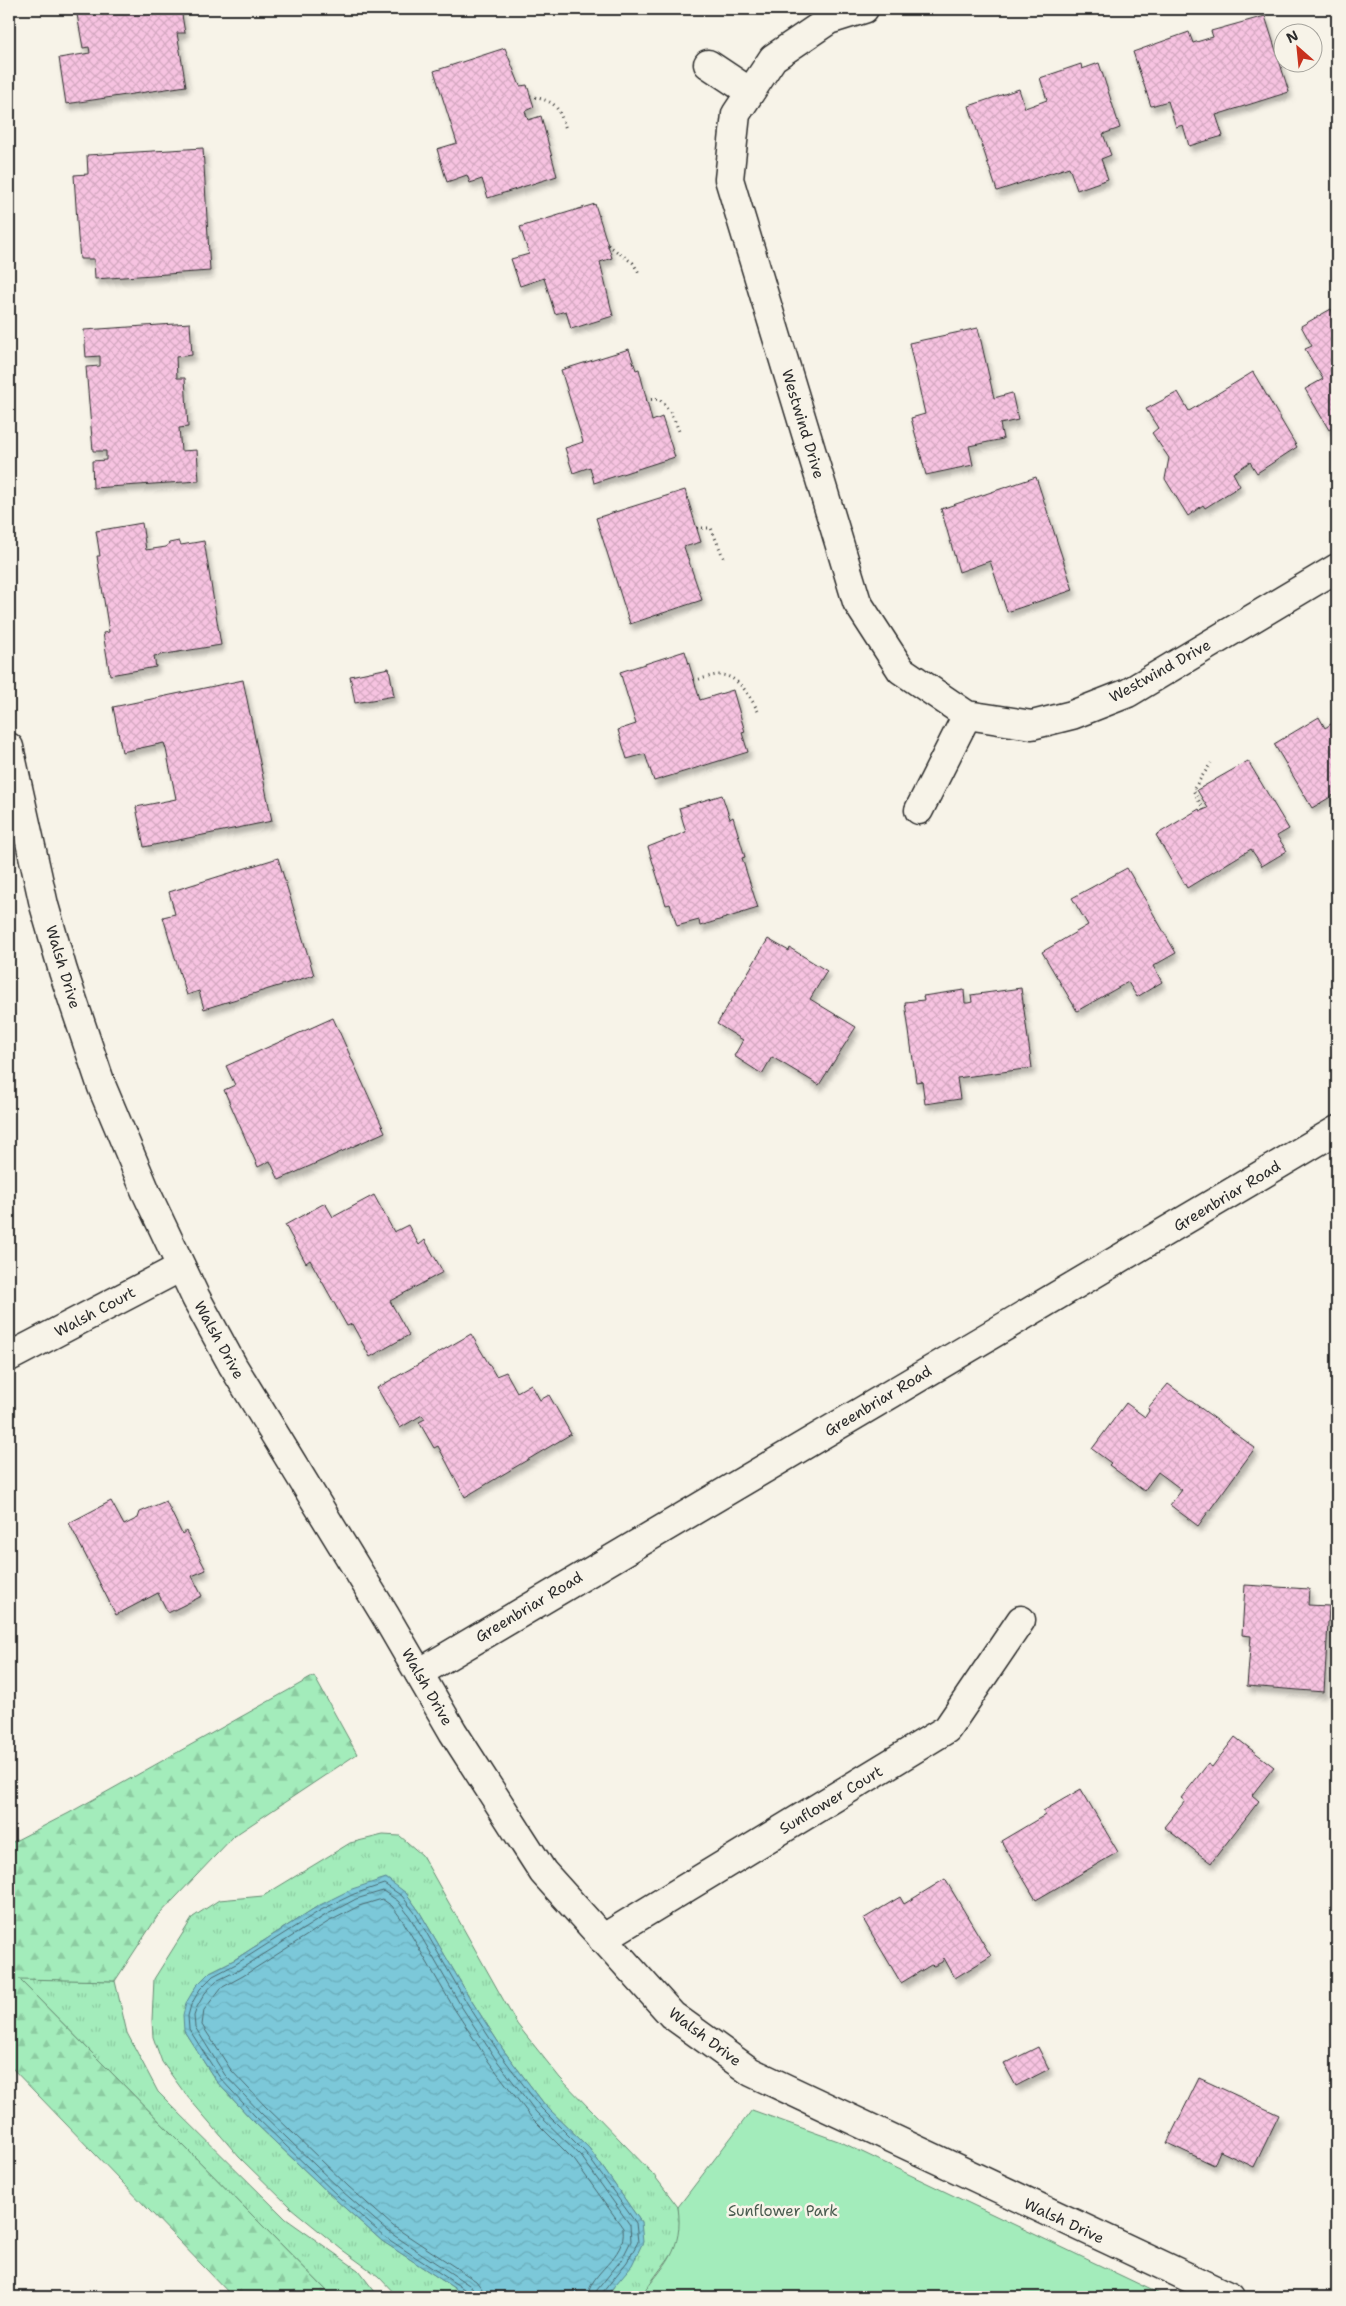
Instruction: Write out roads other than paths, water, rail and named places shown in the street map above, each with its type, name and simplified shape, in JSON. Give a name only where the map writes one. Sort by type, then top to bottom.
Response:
[{"type":"street","name":"Westwind Drive","points":[[864,9],[829,20],[773,58],[736,114],[729,179],[857,602],[901,670],[967,715],[1032,725],[1080,712],[1128,693],[1337,568]]},
{"type":"street","points":[[708,64],[750,92]]},
{"type":"street","points":[[919,810],[967,715]]},
{"type":"street","name":"Walsh Drive","points":[[9,747],[44,905],[63,971],[102,1087],[146,1192],[181,1267],[242,1381],[453,1732],[543,1872],[672,2015],[751,2072],[1230,2297]]},
{"type":"street","name":"Greenbriar Road","points":[[419,1673],[1337,1130]]},
{"type":"street","name":"Walsh Court","points":[[9,1357],[181,1267]]},
{"type":"street","name":"Sunflower Court","points":[[602,1939],[947,1729],[1021,1620]]},
{"type":"water","points":[[386,1878],[406,1893],[419,1911],[471,2000],[504,2051],[545,2105],[589,2148],[641,2222],[643,2242],[632,2265],[605,2297],[468,2297],[382,2241],[336,2200],[252,2120],[216,2081],[184,2031],[183,2015],[186,2003],[196,1986],[210,1972],[234,1960],[318,1906],[352,1889]]},
{"type":"park label","name":"Sunflower Park","points":[[783,2211]]}]
